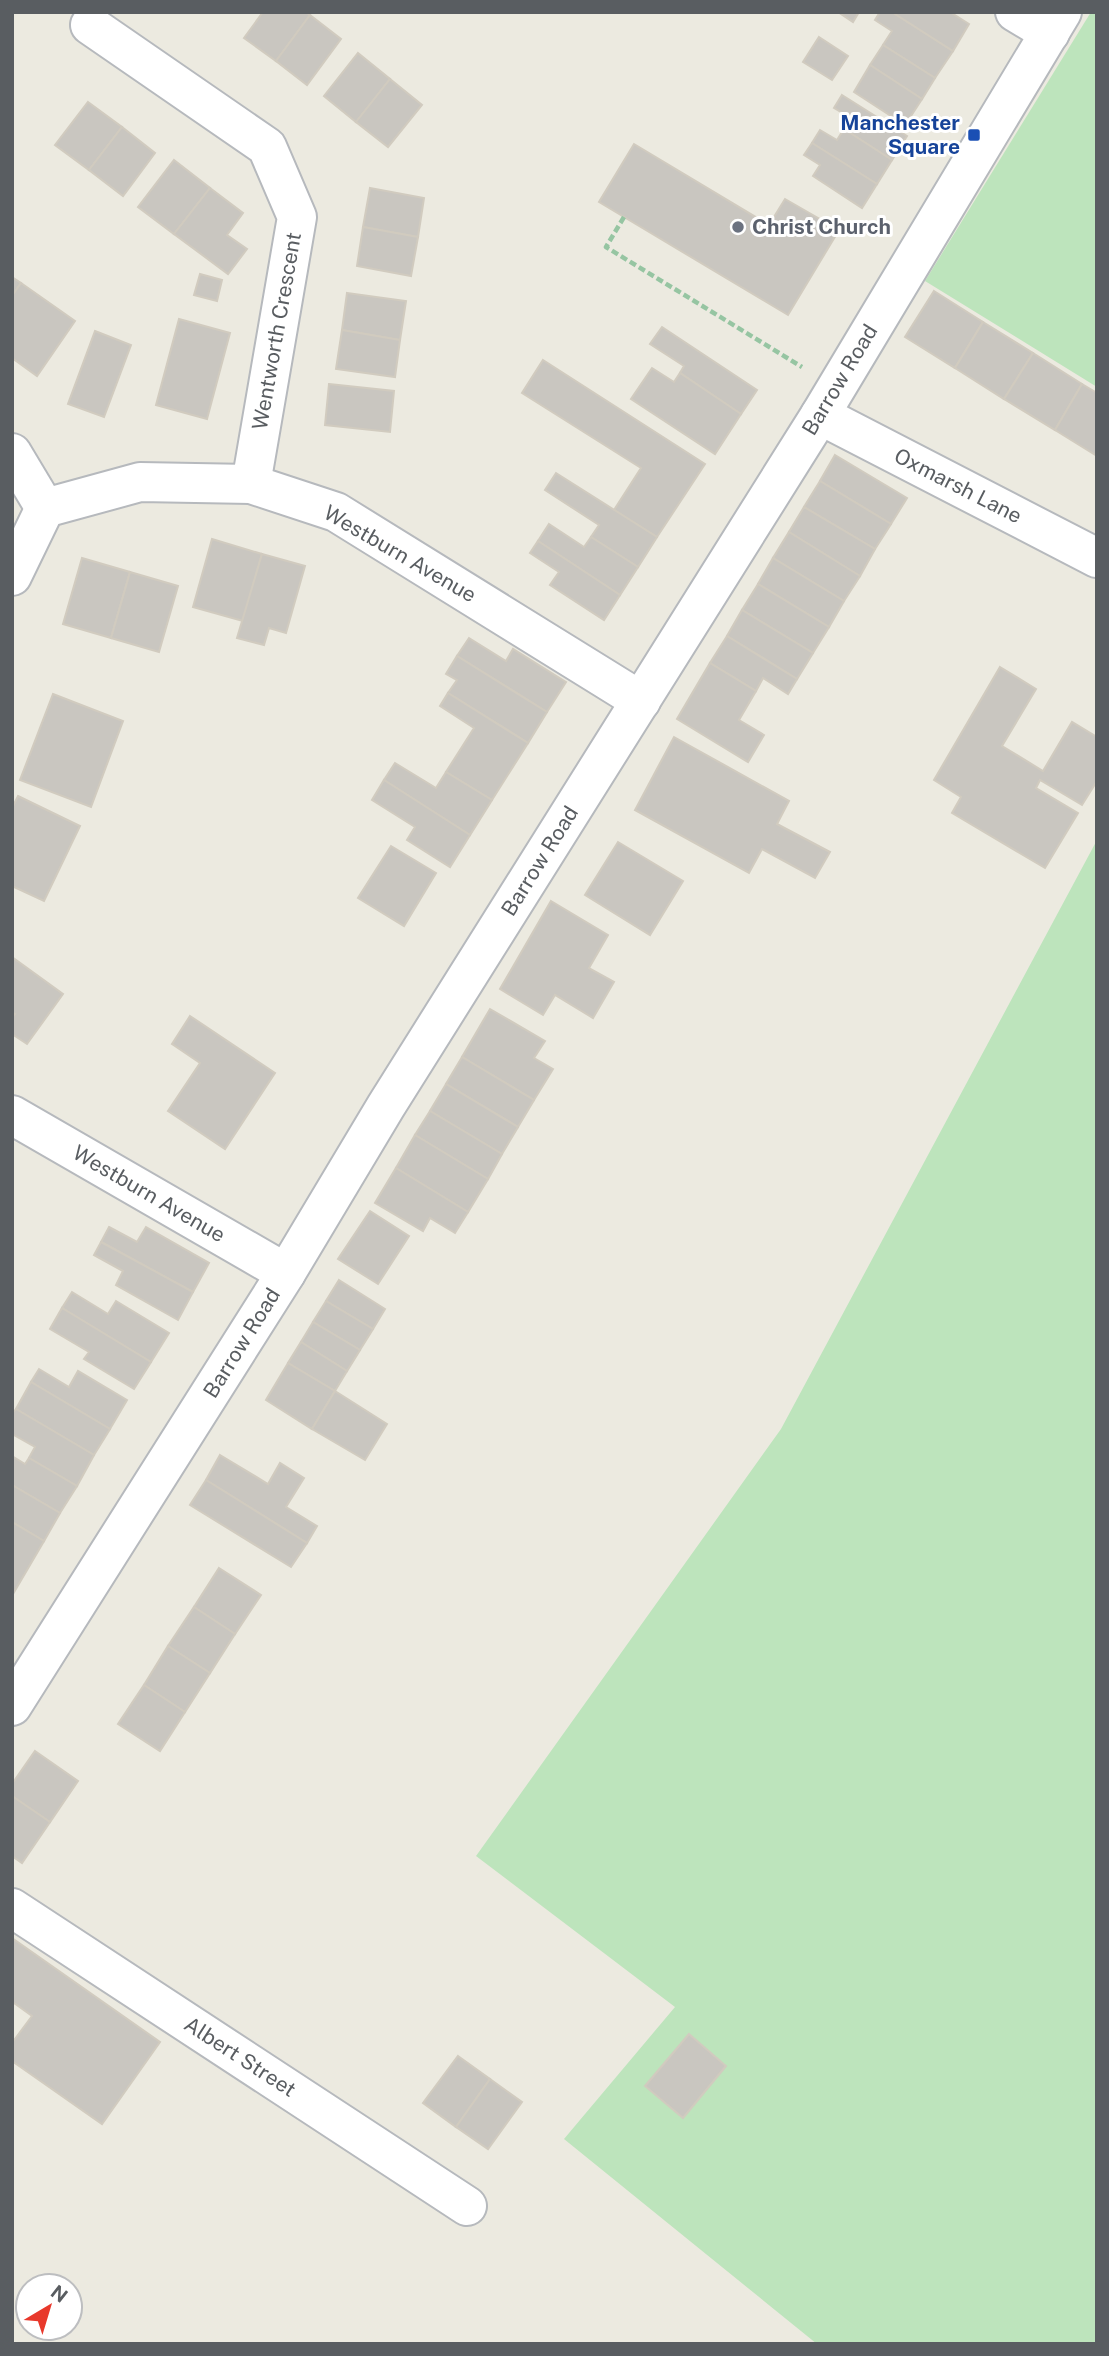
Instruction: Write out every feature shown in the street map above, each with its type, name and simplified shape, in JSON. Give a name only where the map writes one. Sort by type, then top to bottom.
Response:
[{"type":"street","points":[[1015,12],[1056,23]]},
{"type":"street","name":"Barrow Road","points":[[12,1706],[286,1273],[386,1106],[828,401],[1056,23]]},
{"type":"street","name":"Wentworth Crescent","points":[[90,25],[267,146],[297,217],[251,484]]},
{"type":"street","name":"Oxmarsh Lane","points":[[828,401],[1097,558]]},
{"type":"street","points":[[12,453],[45,508],[12,576]]},
{"type":"street","name":"Westburn Avenue","points":[[45,508],[140,482],[251,484],[336,512],[641,701]]},
{"type":"street","name":"Westburn Avenue","points":[[12,1115],[286,1273]]},
{"type":"street","name":"Albert Street","points":[[12,1908],[467,2206]]},
{"type":"path","points":[[624,217],[606,247],[828,401]]},
{"type":"green space","points":[[1091,12],[1097,12],[1097,387],[925,281]]},
{"type":"green space","points":[[1097,840],[1097,2344],[817,2344],[564,2139],[675,2007],[476,1856],[781,1429]]},
{"type":"building","points":[[263,12],[305,12],[310,15],[276,61],[244,38]]},
{"type":"building","points":[[838,12],[859,12],[853,22]]},
{"type":"building","points":[[880,12],[892,12],[953,51],[935,78],[883,45],[892,31],[875,20]]},
{"type":"building","points":[[892,12],[950,12],[969,24],[953,51]]},
{"type":"building","points":[[310,15],[341,39],[307,85],[276,61]]},
{"type":"building","points":[[819,37],[848,56],[832,80],[803,62]]},
{"type":"building","points":[[883,45],[935,78],[922,99],[870,65]]},
{"type":"building","points":[[358,53],[390,79],[356,122],[324,96]]},
{"type":"building","points":[[870,65],[922,99],[905,125],[854,92]]},
{"type":"building","points":[[390,79],[422,105],[388,147],[356,122]]},
{"type":"building","points":[[842,95],[907,136],[892,160],[844,129],[851,118],[834,108]]},
{"type":"building","points":[[88,102],[122,127],[89,170],[55,145]]},
{"type":"building","points":[[122,127],[155,153],[123,196],[89,170]]},
{"type":"building","points":[[844,129],[892,160],[877,184],[812,143],[820,130],[837,140]]},
{"type":"building","points":[[812,143],[877,184],[862,208],[813,176],[820,165],[804,155]]},
{"type":"building","name":"Christ Church","points":[[634,144],[769,225],[785,199],[839,230],[788,315],[599,202]]},
{"type":"building","points":[[174,160],[210,188],[174,234],[138,207]]},
{"type":"building","points":[[210,188],[243,213],[227,235],[247,249],[228,274],[174,234]]},
{"type":"building","points":[[370,188],[424,198],[418,237],[363,227]]},
{"type":"building","points":[[363,227],[418,237],[411,276],[357,266]]},
{"type":"building","points":[[200,274],[222,280],[217,301],[194,295]]},
{"type":"building","points":[[12,277],[21,283],[12,296]]},
{"type":"building","points":[[21,283],[75,321],[37,376],[12,358],[12,296]]},
{"type":"building","points":[[934,291],[983,322],[955,368],[905,337]]},
{"type":"building","points":[[347,293],[406,301],[400,340],[342,330]]},
{"type":"building","points":[[179,319],[230,333],[207,419],[156,405]]},
{"type":"building","points":[[983,322],[1033,353],[1004,399],[955,368]]},
{"type":"building","points":[[662,327],[757,390],[741,414],[680,373],[684,366],[650,344]]},
{"type":"building","points":[[342,330],[400,340],[395,377],[336,369]]},
{"type":"building","points":[[95,331],[131,345],[104,417],[68,404]]},
{"type":"building","points":[[1033,353],[1082,384],[1055,430],[1004,399]]},
{"type":"building","points":[[543,360],[705,464],[657,537],[614,510],[641,468],[522,393]]},
{"type":"building","points":[[652,368],[674,382],[680,373],[741,414],[715,454],[631,399]]},
{"type":"building","points":[[329,384],[394,391],[390,432],[325,425]]},
{"type":"building","points":[[1082,384],[1097,393],[1097,456],[1055,430]]},
{"type":"building","points":[[835,455],[907,498],[891,524],[820,481]]},
{"type":"building","points":[[556,473],[657,537],[638,567],[591,537],[599,525],[545,490]]},
{"type":"building","points":[[820,481],[891,524],[875,549],[804,507]]},
{"type":"building","points":[[804,507],[875,549],[860,576],[789,532]]},
{"type":"building","points":[[549,524],[584,547],[591,537],[638,567],[620,595],[538,541]]},
{"type":"building","points":[[789,532],[860,576],[844,601],[773,558]]},
{"type":"building","points":[[212,539],[262,554],[243,621],[193,607]]},
{"type":"building","points":[[538,541],[620,595],[604,620],[550,585],[559,572],[530,553]]},
{"type":"building","points":[[262,554],[305,566],[286,633],[269,628],[264,645],[237,638]]},
{"type":"building","points":[[82,558],[130,572],[111,638],[63,624]]},
{"type":"building","points":[[773,558],[844,601],[829,627],[758,584]]},
{"type":"building","points":[[130,572],[178,586],[159,652],[111,638]]},
{"type":"building","points":[[758,584],[829,627],[813,653],[742,610]]},
{"type":"building","points":[[742,610],[813,653],[797,679],[727,636]]},
{"type":"building","points":[[727,636],[797,679],[788,694],[763,678],[756,691],[710,663]]},
{"type":"building","points":[[469,638],[506,661],[513,649],[566,682],[547,712],[457,656]]},
{"type":"building","points":[[457,656],[547,712],[528,743],[448,693],[457,680],[446,674]]},
{"type":"building","points":[[710,663],[756,691],[739,720],[764,735],[748,762],[677,719]]},
{"type":"building","points":[[1000,667],[1036,689],[1002,746],[1043,771],[1072,722],[1097,737],[1097,781],[1082,805],[1040,780],[1036,788],[1078,813],[1045,868],[952,813],[961,797],[934,780]]},
{"type":"building","points":[[448,693],[528,743],[492,800],[446,772],[474,728],[440,706]]},
{"type":"building","points":[[53,694],[123,721],[91,807],[20,780]]},
{"type":"building","points":[[674,737],[789,801],[777,824],[830,852],[815,878],[762,849],[749,873],[635,810]]},
{"type":"building","points":[[395,763],[436,788],[446,772],[492,800],[470,835],[384,780]]},
{"type":"building","points":[[384,780],[470,835],[450,867],[407,840],[415,827],[372,800]]},
{"type":"building","points":[[18,796],[80,826],[44,901],[12,886],[12,808]]},
{"type":"building","points":[[618,842],[683,881],[650,935],[585,895]]},
{"type":"building","points":[[391,846],[436,873],[404,926],[358,898]]},
{"type":"building","points":[[551,901],[608,935],[589,968],[614,982],[593,1018],[555,995],[543,1015],[500,989]]},
{"type":"building","points":[[12,957],[63,994],[27,1044],[12,1034],[12,1018],[15,1014],[12,1012]]},
{"type":"building","points":[[490,1009],[545,1041],[534,1058],[553,1069],[534,1100],[462,1057]]},
{"type":"building","points":[[190,1016],[275,1073],[225,1149],[168,1111],[200,1063],[172,1044]]},
{"type":"building","points":[[462,1057],[534,1100],[518,1127],[446,1084]]},
{"type":"building","points":[[446,1084],[518,1127],[502,1154],[430,1111]]},
{"type":"building","points":[[430,1111],[502,1154],[488,1179],[415,1135]]},
{"type":"building","points":[[415,1135],[488,1179],[468,1212],[396,1168]]},
{"type":"building","points":[[396,1168],[468,1212],[455,1233],[430,1218],[423,1231],[375,1203]]},
{"type":"building","points":[[370,1211],[409,1236],[378,1284],[338,1259]]},
{"type":"building","points":[[109,1227],[137,1242],[146,1227],[209,1263],[193,1292],[101,1242]]},
{"type":"building","points":[[101,1242],[193,1292],[178,1320],[116,1285],[123,1271],[94,1255]]},
{"type":"building","points":[[339,1280],[385,1309],[373,1329],[326,1301]]},
{"type":"building","points":[[72,1292],[108,1314],[116,1301],[169,1333],[151,1362],[62,1308]]},
{"type":"building","points":[[326,1301],[373,1329],[360,1350],[313,1322]]},
{"type":"building","points":[[62,1308],[151,1362],[134,1389],[84,1359],[89,1352],[50,1329]]},
{"type":"building","points":[[313,1322],[360,1350],[347,1371],[301,1342]]},
{"type":"building","points":[[301,1342],[347,1371],[335,1391],[288,1363]]},
{"type":"building","points":[[288,1363],[335,1391],[312,1429],[266,1400]]},
{"type":"building","points":[[39,1369],[69,1387],[78,1371],[127,1400],[110,1429],[31,1382]]},
{"type":"building","points":[[31,1382],[110,1429],[94,1455],[16,1409]]},
{"type":"building","points":[[335,1391],[387,1424],[365,1460],[312,1429]]},
{"type":"building","points":[[16,1409],[94,1455],[77,1486],[29,1458],[35,1447],[12,1434],[12,1414]]},
{"type":"building","points":[[220,1455],[268,1484],[280,1463],[304,1478],[286,1507],[317,1526],[307,1543],[206,1480]]},
{"type":"building","points":[[12,1456],[25,1464],[29,1458],[77,1486],[60,1513],[12,1485]]},
{"type":"building","points":[[206,1480],[307,1543],[291,1567],[190,1505]]},
{"type":"building","points":[[12,1485],[60,1513],[44,1541],[12,1522]]},
{"type":"building","points":[[12,1522],[44,1541],[13,1594],[12,1594]]},
{"type":"building","points":[[219,1568],[261,1595],[235,1634],[194,1607]]},
{"type":"building","points":[[194,1607],[235,1634],[210,1673],[168,1646]]},
{"type":"building","points":[[168,1646],[210,1673],[185,1712],[144,1685]]},
{"type":"building","points":[[144,1685],[185,1712],[160,1751],[118,1724]]},
{"type":"building","points":[[35,1751],[78,1781],[50,1822],[12,1796],[12,1784]]},
{"type":"building","points":[[12,1796],[50,1822],[22,1863],[12,1856]]},
{"type":"building","points":[[12,1938],[160,2042],[102,2124],[12,2061],[12,2043],[32,2016],[14,2003],[12,2005]]},
{"type":"building","points":[[689,2034],[726,2066],[683,2118],[645,2086]]},
{"type":"building","points":[[458,2056],[490,2079],[456,2127],[423,2103]]},
{"type":"building","points":[[490,2079],[522,2102],[488,2149],[456,2127]]},
{"type":"place","name":"Manchester Square","points":[[974,135]]},
{"type":"place","name":"Christ Church","points":[[738,227]]}]
